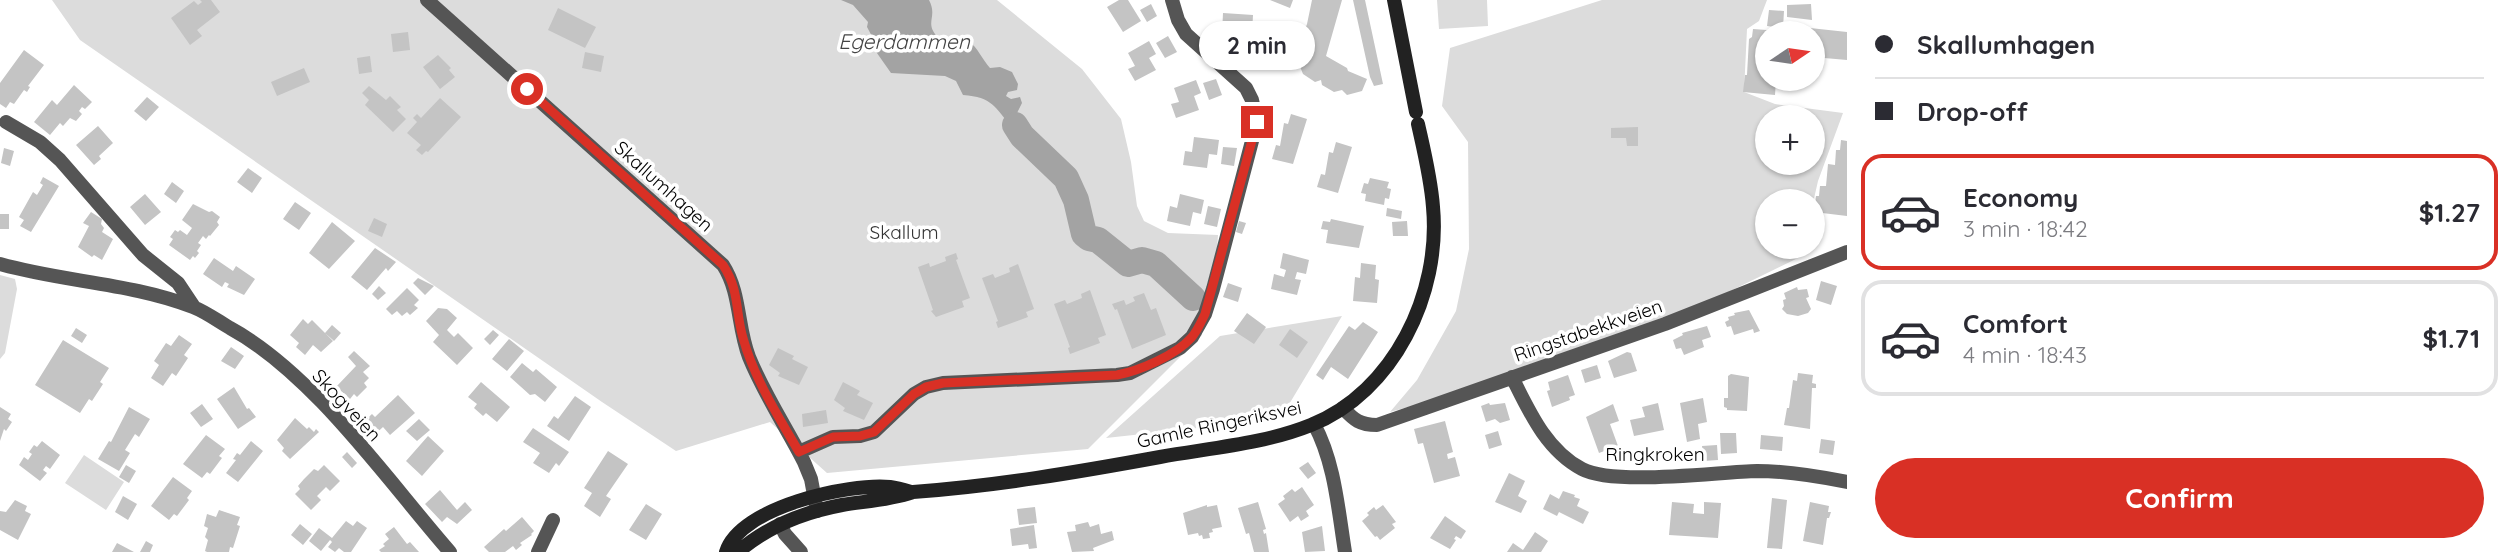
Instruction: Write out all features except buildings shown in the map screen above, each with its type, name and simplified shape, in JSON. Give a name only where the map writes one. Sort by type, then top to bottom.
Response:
[{"type":"main road","name":"Gamle Ringeriksvei","points":[[726,552],[740,533],[764,515],[794,502],[816,503],[889,487],[913,492],[1081,472],[1283,435],[1314,424],[1343,408],[1371,383],[1396,352],[1424,295],[1433,248],[1434,208],[1394,0]]},
{"type":"main road","name":"Gamle Ringeriksvei","points":[[738,552],[816,503]]},
{"type":"street","name":"Skallumhagen","points":[[427,0],[723,265],[733,280],[742,336],[750,358],[799,452],[811,479],[816,503]]},
{"type":"street","points":[[799,452],[833,437],[860,436],[874,432],[901,404],[926,387],[943,383],[1130,373],[1180,348],[1192,337],[1205,314],[1257,122],[1246,88],[1186,34],[1172,0]]},
{"type":"street","name":"Skogveien","points":[[6,122],[40,142],[60,160],[135,248],[178,283],[194,307]]},
{"type":"street","name":"Ringstabekkveien","points":[[1343,408],[1354,420],[1364,425],[1377,425],[1665,324],[1847,252]]},
{"type":"street","name":"Skogveien","points":[[0,264],[66,280],[134,290],[194,307],[237,331],[274,358],[304,385],[344,427],[450,552]]},
{"type":"street","name":"Ringkroken","points":[[1512,377],[1534,422],[1566,459],[1583,470],[1600,475],[1644,477],[1798,473],[1847,482]]},
{"type":"street","points":[[1314,424],[1325,444],[1333,476],[1345,552]]},
{"type":"street","points":[[538,552],[553,520]]},
{"type":"street","points":[[780,524],[801,552]]},
{"type":"green space","name":"Skallum","points":[[52,0],[997,0],[1082,69],[1121,119],[1137,206],[1144,221],[1168,233],[1218,235],[1217,250],[1200,310],[1202,335],[1088,449],[827,473],[770,422],[676,451],[80,40]]},
{"type":"green space","points":[[1437,0],[1487,0],[1488,26],[1439,29]]},
{"type":"green space","points":[[1602,0],[1767,0],[1759,21],[1755,21],[1747,29],[1744,92],[1783,105],[1755,105],[1755,175],[1820,175],[1816,189],[1755,189],[1755,259],[1796,259],[1665,323],[1504,381],[1390,412],[1417,380],[1456,311],[1469,249],[1468,142],[1442,106],[1450,48]]},
{"type":"green space","points":[[1825,111],[1843,113],[1825,162]]},
{"type":"green space","points":[[0,275],[15,279],[17,289],[5,353],[0,359]]},
{"type":"green space","points":[[1342,316],[1288,406],[1243,423],[1106,438],[1220,336]]},
{"type":"green space","points":[[84,455],[124,482],[106,510],[65,483]]},
{"type":"water","name":"Egerdammen","points":[[841,0],[929,0],[932,6],[931,25],[942,41],[967,41],[976,48],[990,68],[1000,67],[1012,72],[1018,84],[1017,90],[1008,92],[1006,96],[1011,99],[1020,97],[1022,103],[1017,113],[1018,123],[1012,127],[992,104],[981,98],[963,95],[956,81],[945,76],[891,73],[872,46],[875,42],[867,27],[868,22],[853,5]]},
{"type":"waterway","points":[[1015,125],[1022,136],[1066,178],[1076,200],[1084,234],[1098,240],[1128,264],[1142,260],[1156,264],[1193,298]]},
{"type":"route","points":[[527,89],[723,265],[733,280],[742,336],[750,358],[799,452],[833,437],[860,436],[874,432],[901,404],[926,387],[943,383],[1117,375],[1149,365],[1180,348],[1192,337],[1205,314],[1257,122]]}]
